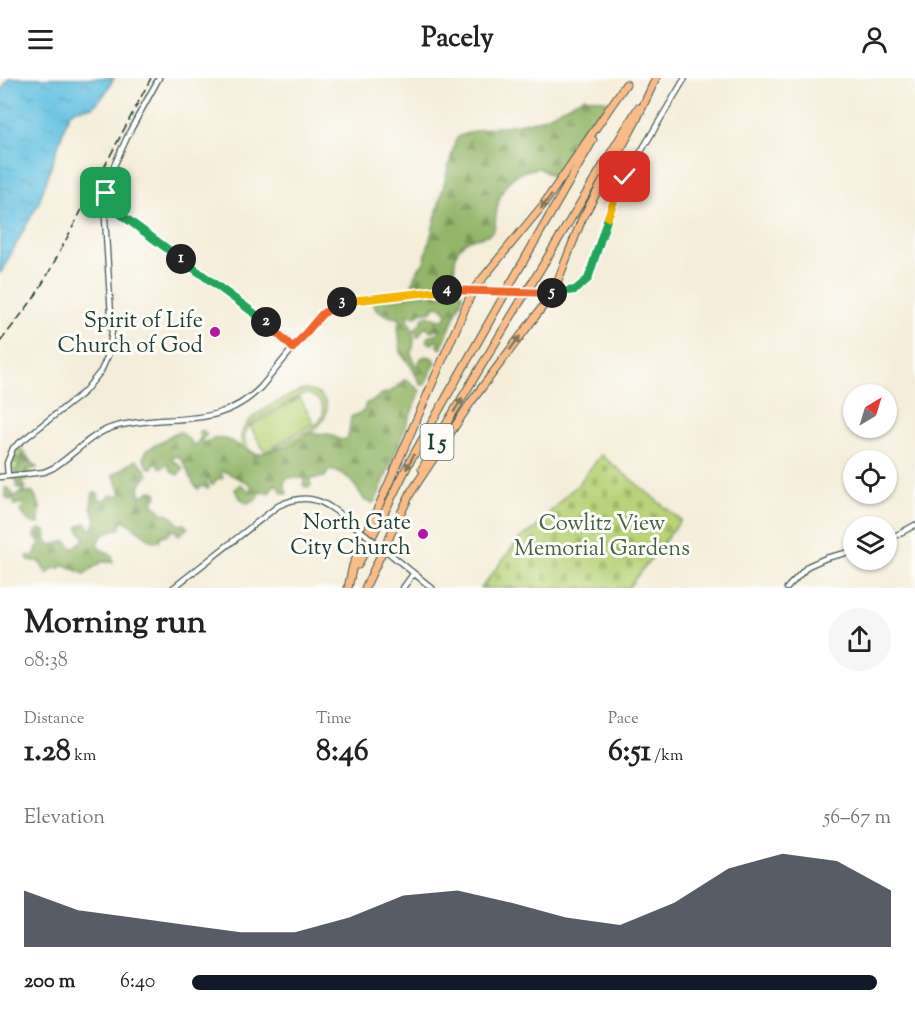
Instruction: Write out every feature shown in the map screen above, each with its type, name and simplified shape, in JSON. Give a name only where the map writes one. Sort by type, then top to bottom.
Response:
[{"type":"highway","name":"I 5","points":[[366,588],[445,426],[656,78]]},
{"type":"highway","points":[[410,494],[471,402],[553,293],[582,219],[635,123],[656,78]]},
{"type":"highway","name":"I 5","points":[[348,588],[409,463],[628,81]]},
{"type":"highway","points":[[348,588],[353,565],[473,290],[543,205],[628,81]]},
{"type":"street","points":[[8,476],[7,463],[13,448],[84,392],[101,371],[109,353],[112,331],[104,202],[108,179],[130,131],[159,78]]},
{"type":"street","points":[[0,477],[44,472],[53,468],[112,427],[212,416],[232,409],[254,394],[322,314],[342,302],[444,290],[553,293],[575,290],[588,279],[618,190],[685,78]]},
{"type":"street","points":[[104,202],[276,330],[293,348]]},
{"type":"street","points":[[173,588],[278,506],[304,497],[325,503],[432,588]]},
{"type":"street","points":[[897,535],[915,525]]},
{"type":"street","points":[[787,588],[808,566],[843,554]]},
{"type":"street","points":[[403,588],[413,574]]},
{"type":"green space","points":[[585,97],[608,101],[608,103],[558,176],[553,177],[539,168],[514,177],[508,182],[500,196],[492,232],[472,239],[459,248],[451,283],[416,287],[412,284],[415,274],[424,262],[458,137],[478,130],[538,120]]},
{"type":"green space","points":[[452,292],[461,292],[463,296],[441,349],[437,339],[432,344],[426,341],[429,336],[438,333],[440,328],[431,331],[425,326],[418,337],[414,330],[423,317],[428,315],[439,320],[445,319],[447,314],[442,307],[435,306],[432,311],[414,317],[407,314],[413,334],[414,343],[411,353],[415,364],[418,366],[421,358],[426,356],[433,358],[436,362],[424,385],[421,385],[411,366],[401,354],[398,327],[400,317],[385,314],[372,303],[388,297],[393,300],[420,294],[447,295]]},
{"type":"green space","points":[[404,380],[408,380],[420,391],[373,503],[365,501],[346,476],[335,471],[328,471],[325,477],[309,479],[311,485],[308,488],[303,485],[305,478],[288,478],[284,482],[287,494],[282,493],[275,484],[269,493],[260,492],[257,499],[247,503],[235,490],[240,484],[252,492],[250,484],[224,471],[221,471],[223,478],[217,479],[213,485],[210,484],[208,476],[206,483],[208,489],[202,486],[198,489],[178,456],[172,458],[182,467],[182,471],[177,475],[167,464],[162,468],[155,463],[152,468],[149,468],[143,458],[147,450],[175,433],[181,432],[195,446],[201,437],[199,432],[202,430],[207,434],[201,441],[203,443],[211,439],[225,439],[256,455],[287,447],[310,433],[329,434],[344,440],[348,437],[351,417],[364,411],[366,403],[390,392]]},
{"type":"green space","points":[[299,391],[314,392],[325,401],[327,410],[324,419],[317,427],[298,441],[269,456],[262,458],[244,450],[241,439],[243,430],[249,421],[268,407]],"holes":[[[302,395],[310,395],[321,403],[323,414],[319,422],[292,440],[263,454],[251,451],[245,442],[248,426]]]},
{"type":"green space","points":[[300,398],[314,423],[265,452],[250,426]]},
{"type":"green space","points":[[19,447],[37,468],[12,470],[11,460]]},
{"type":"green space","points":[[21,454],[36,466],[25,471],[34,476],[27,481],[22,480],[21,483],[26,487],[23,490],[17,487],[17,480],[12,477],[20,465],[11,461],[16,457],[21,460]]},
{"type":"green space","name":"Cowlitz View Memorial Gardens","points":[[601,455],[681,520],[628,588],[481,588],[520,538],[535,529],[576,487]]},
{"type":"green space","points":[[136,460],[148,475],[139,487],[141,497],[150,491],[155,492],[157,495],[152,503],[165,515],[167,513],[174,518],[179,525],[184,524],[188,528],[179,535],[173,529],[168,535],[161,536],[159,541],[154,542],[122,519],[120,528],[104,535],[97,544],[100,549],[112,555],[113,562],[102,562],[84,574],[63,564],[61,568],[54,568],[47,574],[39,561],[29,561],[27,556],[34,556],[37,547],[41,544],[34,536],[35,532],[40,529],[45,531],[47,535],[45,540],[52,545],[66,541],[73,549],[85,538],[78,527],[86,523],[90,529],[93,529],[96,519],[91,507],[93,493],[99,495],[97,499],[100,500],[113,495],[120,496],[120,490],[113,475]]},
{"type":"green space","points":[[5,489],[12,492],[13,497],[23,491],[33,493],[40,506],[39,524],[31,522],[20,510],[24,507],[23,503],[15,505],[12,498],[10,500],[6,498]]},
{"type":"water","points":[[9,78],[114,78],[104,95],[93,107],[76,109],[69,114],[39,202],[0,274],[0,93]]},
{"type":"railway","points":[[0,342],[34,298],[48,274],[151,78]]},
{"type":"place","name":"Spirit of Life Church of God","points":[[215,332]]},
{"type":"place","name":"North Gate City Church","points":[[423,534]]},
{"type":"route","points":[[106,193],[104,202],[276,330],[293,348],[322,314],[342,302],[444,290],[553,293],[575,290],[584,284],[592,271],[613,203],[625,177]]}]
